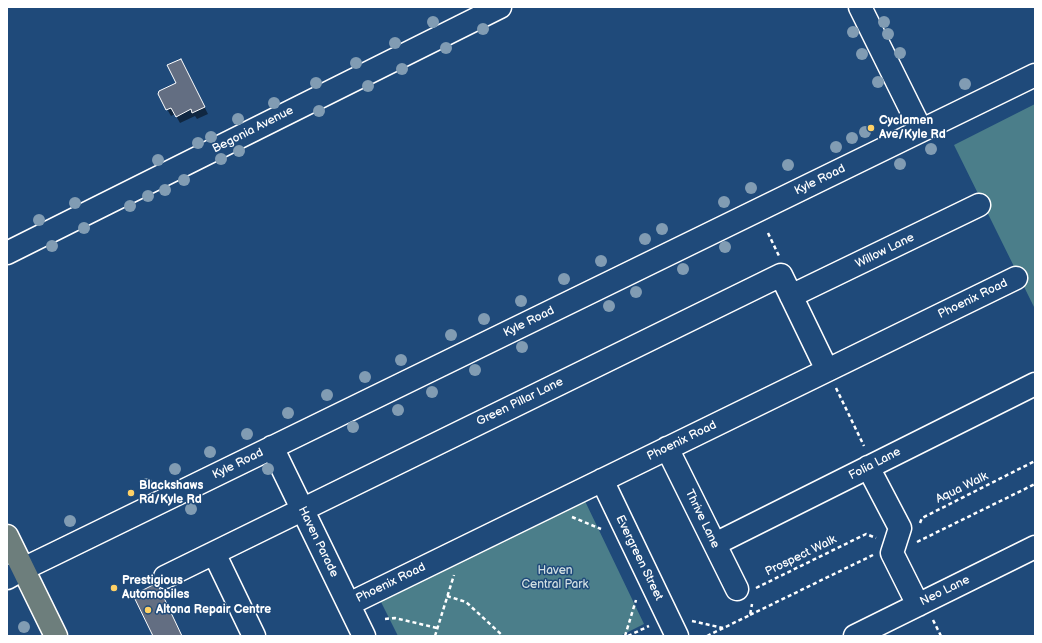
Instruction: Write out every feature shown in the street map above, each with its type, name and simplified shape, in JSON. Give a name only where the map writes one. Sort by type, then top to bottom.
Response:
[{"type":"main road","points":[[7,536],[15,573],[56,636]]},
{"type":"street","name":"Begonia Avenue","points":[[7,253],[500,7]]},
{"type":"street","points":[[860,7],[921,130]]},
{"type":"street","name":"Kyle Road","points":[[15,573],[1035,75]]},
{"type":"street","name":"Willow Lane","points":[[791,296],[979,205]]},
{"type":"street","name":"Green Pillar Lane","points":[[165,577],[781,275],[827,370]]},
{"type":"street","name":"Phoenix Road","points":[[348,604],[1016,278]]},
{"type":"street","name":"Folia Lane","points":[[715,544],[1035,384]]},
{"type":"street","name":"Haven Parade","points":[[272,447],[364,636]]},
{"type":"street","name":"Thrive Lane","points":[[667,448],[715,544],[748,593]]},
{"type":"street","points":[[871,466],[900,528],[888,541],[892,553],[918,605]]},
{"type":"street","name":"Evergreen Street","points":[[602,480],[683,628]]},
{"type":"street","name":"Neo Lane","points":[[855,636],[1035,547]]},
{"type":"street","points":[[214,553],[254,636]]},
{"type":"path","points":[[827,370],[871,466]]},
{"type":"path","name":"Aqua Walk","points":[[920,524],[922,518],[1035,461]]},
{"type":"path","points":[[916,537],[914,543],[1035,484]]},
{"type":"path","points":[[576,513],[569,516],[601,529]]},
{"type":"path","name":"Prospect Walk","points":[[748,593],[866,534],[888,541]]},
{"type":"path","points":[[707,636],[876,553],[888,541]]},
{"type":"path","points":[[435,636],[455,572]]},
{"type":"path","points":[[748,593],[750,615]]},
{"type":"path","points":[[447,596],[466,602],[503,636]]},
{"type":"path","points":[[625,636],[636,600]]},
{"type":"path","points":[[385,619],[395,618],[437,628]]},
{"type":"path","points":[[628,636],[649,626]]},
{"type":"path","points":[[683,628],[723,628]]},
{"type":"green space","points":[[1035,104],[1035,309],[954,145]]},
{"type":"green space","name":"Haven Central Park","points":[[584,499],[644,624],[620,636],[398,636],[380,600]]},
{"type":"building","points":[[181,59],[205,107],[192,113],[191,109],[176,117],[171,108],[166,110],[158,94],[159,91],[176,83],[167,65]]},
{"type":"building","points":[[157,583],[182,636],[153,636],[133,595]]},
{"type":"place","name":"Cyclamen Ave/Kyle Rd","points":[[871,128]]},
{"type":"place","name":"Blackshaws Rd/Kyle Rd","points":[[131,493]]},
{"type":"place","name":"Prestigious Automobiles","points":[[114,588]]},
{"type":"place","name":"Altona Repair Centre","points":[[148,610]]}]
